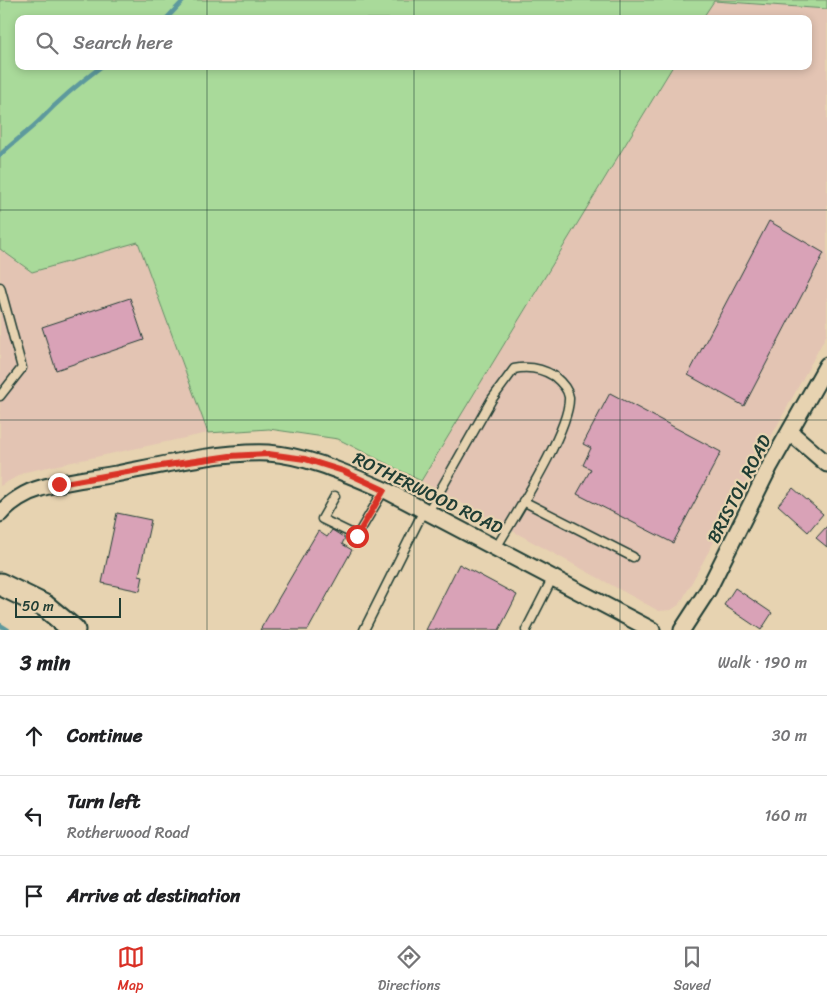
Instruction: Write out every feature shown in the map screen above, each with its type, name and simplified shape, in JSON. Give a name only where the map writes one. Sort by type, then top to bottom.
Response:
[{"type":"main road","points":[[0,584],[45,606],[74,630]]},
{"type":"street","name":"BRISTOL ROAD","points":[[682,630],[708,590],[827,365]]},
{"type":"street","points":[[790,432],[827,464]]},
{"type":"street","name":"ROTHERWOOD ROAD","points":[[0,514],[21,496],[41,488],[161,466],[240,455],[268,454],[305,459],[343,471],[384,490],[652,630]]},
{"type":"lane","points":[[0,287],[22,368],[0,396]]},
{"type":"lane","points":[[364,630],[426,511],[492,399],[514,369],[525,366],[544,370],[561,381],[569,396],[563,427],[496,548]]},
{"type":"lane","points":[[335,496],[322,519],[357,536],[384,490]]},
{"type":"lane","points":[[523,501],[633,557]]},
{"type":"lane","points":[[526,630],[553,577]]},
{"type":"shaded area","points":[[713,1],[827,9],[827,334],[680,604],[671,610],[659,611],[421,481],[671,70],[812,70],[812,15],[704,15]]},
{"type":"shaded area","points":[[138,242],[208,433],[25,472],[0,486],[0,249],[32,272]]},
{"type":"green space","points":[[0,0],[827,0],[827,9],[714,1],[705,15],[15,15],[15,70],[671,70],[421,481],[338,439],[269,429],[208,433],[138,242],[32,272],[0,249]]},
{"type":"building","points":[[769,221],[824,253],[744,406],[688,375]]},
{"type":"building","points":[[130,298],[144,340],[56,370],[42,327]]},
{"type":"building","points":[[610,393],[721,452],[673,543],[577,494],[591,469],[583,465],[591,448],[583,444]]},
{"type":"building","points":[[793,488],[823,514],[808,532],[778,505]]},
{"type":"building","points":[[117,513],[151,520],[139,575],[143,576],[140,591],[102,583]]},
{"type":"building","points":[[827,526],[827,547],[816,538]]},
{"type":"building","points":[[332,530],[345,538],[342,544],[352,550],[308,630],[260,630],[318,531],[327,537]]},
{"type":"building","points":[[459,564],[517,595],[499,630],[426,630]]},
{"type":"building","points":[[735,588],[772,613],[761,630],[724,605]]},
{"type":"waterway","points":[[170,15],[184,0]]},
{"type":"waterway","points":[[0,155],[70,91],[97,70]]},
{"type":"waterway","points":[[0,625],[8,630]]},
{"type":"route","points":[[59,484],[230,456],[268,454],[305,459],[343,471],[384,490],[357,536]]}]
